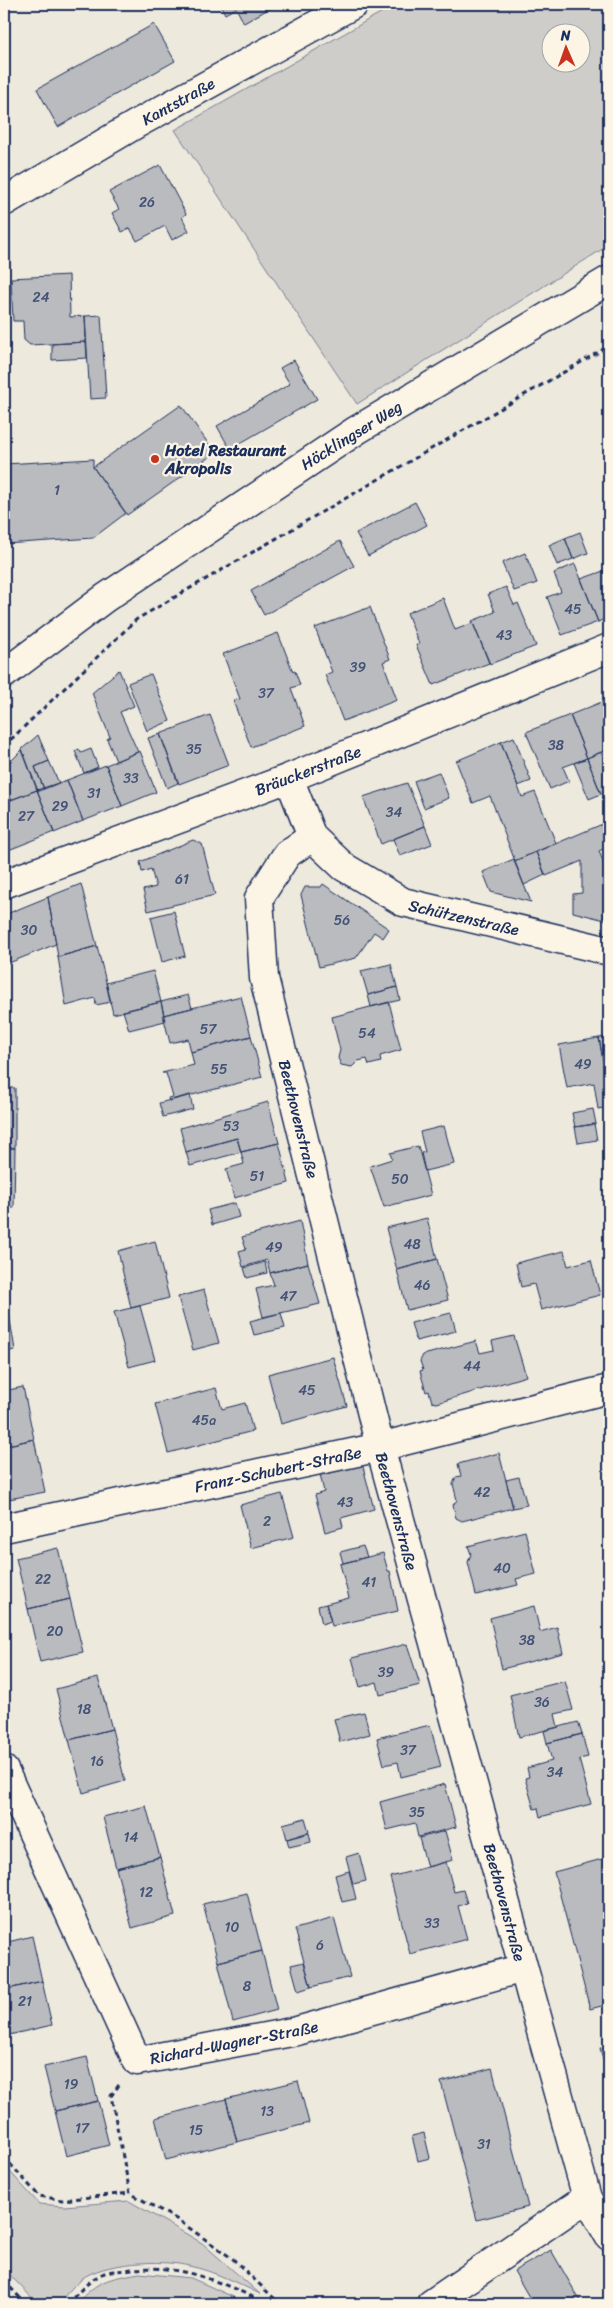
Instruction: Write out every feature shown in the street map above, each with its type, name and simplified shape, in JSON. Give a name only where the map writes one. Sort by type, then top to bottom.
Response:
[{"type":"street","name":"Kantstraße","points":[[4,202],[138,123],[354,4]]},
{"type":"street","name":"Höcklingser Weg","points":[[4,674],[105,598],[357,430],[609,280]]},
{"type":"street","name":"Bräuckerstraße","points":[[4,884],[289,778],[609,648]]},
{"type":"street","name":"Schützenstraße","points":[[289,778],[312,837],[344,867],[403,902],[609,951]]},
{"type":"street","name":"Beethovenstraße","points":[[312,837],[287,854],[259,898],[264,978],[380,1447],[587,2198],[609,2236]]},
{"type":"street","name":"Franz-Schubert-Straße","points":[[4,1528],[380,1447],[609,1389]]},
{"type":"street","name":"Richard-Wagner-Straße","points":[[4,1770],[137,2061],[297,2031],[523,1968]]},
{"type":"street","points":[[431,2304],[587,2198]]},
{"type":"path","points":[[4,746],[137,619],[609,346]]},
{"type":"path","points":[[111,2096],[130,2193]]},
{"type":"path","points":[[4,2157],[39,2196],[62,2200],[130,2193],[178,2220],[233,2259],[280,2304]]},
{"type":"path","points":[[67,2304],[86,2284],[104,2273],[137,2268],[188,2271],[224,2284],[268,2304]]},
{"type":"path","points":[[4,2281],[26,2304]]},
{"type":"shaded area","points":[[396,4],[609,4],[609,245],[357,404],[175,130]]},
{"type":"shaded area","points":[[4,2165],[39,2204],[64,2206],[129,2201],[202,2243],[260,2294],[198,2268],[178,2264],[149,2263],[118,2266],[91,2273],[81,2279],[58,2304],[38,2304],[4,2269]]},
{"type":"shaded area","points":[[139,2273],[191,2278],[249,2304],[76,2304],[97,2285],[111,2279]]},
{"type":"building","points":[[220,4],[277,4],[244,23],[236,8],[225,14]]},
{"type":"building","points":[[154,24],[175,61],[58,127],[37,89]]},
{"type":"building","points":[[160,165],[186,214],[182,217],[189,231],[172,240],[165,226],[137,241],[130,228],[122,232],[112,213],[119,209],[109,192]]},
{"type":"building","points":[[69,275],[70,317],[85,316],[86,342],[30,345],[24,340],[23,321],[13,321],[11,278]]},
{"type":"building","points":[[101,315],[106,398],[90,399],[85,316]]},
{"type":"building","points":[[86,342],[87,358],[52,360],[52,344]]},
{"type":"building","points":[[294,360],[317,399],[230,449],[217,426],[290,384],[280,368]]},
{"type":"building","name":"Hotel Restaurant Akropolis","points":[[181,405],[215,453],[127,515],[93,467]]},
{"type":"building","points":[[93,459],[93,467],[126,513],[93,538],[5,544],[4,464]]},
{"type":"building","points":[[415,502],[427,525],[368,556],[356,533]]},
{"type":"building","points":[[580,532],[588,553],[573,559],[565,538]]},
{"type":"building","points":[[565,538],[573,559],[557,565],[549,545]]},
{"type":"building","points":[[340,541],[354,566],[264,615],[251,591]]},
{"type":"building","points":[[525,553],[537,583],[514,591],[502,563]]},
{"type":"building","points":[[575,564],[598,622],[562,635],[547,597],[561,592],[554,573]]},
{"type":"building","points":[[609,569],[609,617],[598,622],[581,579]]},
{"type":"building","points":[[506,587],[514,605],[518,603],[536,646],[490,664],[472,621],[495,612],[488,594]]},
{"type":"building","points":[[443,598],[455,630],[473,623],[489,663],[433,685],[416,645],[419,644],[407,613]]},
{"type":"building","points":[[370,607],[390,659],[383,662],[397,700],[343,721],[325,675],[332,672],[315,628]]},
{"type":"building","points":[[278,633],[300,685],[291,688],[305,726],[251,747],[233,701],[240,699],[223,654]]},
{"type":"building","points":[[119,670],[134,706],[120,712],[138,752],[116,761],[107,739],[110,737],[92,693]]},
{"type":"building","points":[[151,674],[170,721],[147,731],[128,683]]},
{"type":"building","points":[[609,699],[609,749],[587,758],[570,715]]},
{"type":"building","points":[[210,715],[229,765],[179,784],[160,734]]},
{"type":"building","points":[[570,715],[587,758],[563,767],[569,781],[550,789],[526,732]]},
{"type":"building","points":[[160,734],[178,783],[167,788],[148,738]]},
{"type":"building","points":[[38,735],[49,761],[35,767],[44,789],[38,791],[22,749]]},
{"type":"building","points":[[514,737],[531,781],[518,786],[501,742]]},
{"type":"building","points":[[501,742],[522,797],[535,792],[556,843],[515,861],[490,796],[473,803],[456,761]]},
{"type":"building","points":[[79,749],[81,753],[91,749],[98,767],[84,773],[75,751]]},
{"type":"building","points":[[22,750],[37,790],[8,801],[4,796],[4,768]]},
{"type":"building","points":[[140,751],[156,792],[122,806],[106,765]]},
{"type":"building","points":[[601,752],[609,772],[609,791],[601,794],[587,758]]},
{"type":"building","points":[[587,758],[601,794],[589,799],[574,763]]},
{"type":"building","points":[[49,761],[59,783],[44,789],[35,767]]},
{"type":"building","points":[[106,765],[122,806],[83,821],[67,780]]},
{"type":"building","points":[[439,772],[449,798],[424,808],[414,781]]},
{"type":"building","points":[[67,780],[83,821],[54,833],[37,790]]},
{"type":"building","points":[[407,783],[425,826],[381,844],[363,797]]},
{"type":"building","points":[[37,790],[54,832],[6,851],[4,844],[4,796],[8,801]]},
{"type":"building","points":[[609,798],[609,811],[605,800]]},
{"type":"building","points":[[605,823],[609,834],[609,846],[599,851],[604,864],[605,920],[573,912],[573,894],[582,893],[582,861],[546,876],[536,852]]},
{"type":"building","points":[[425,826],[432,844],[400,856],[393,839]]},
{"type":"building","points":[[193,840],[202,844],[215,895],[148,911],[143,890],[156,887],[151,869],[142,872],[140,862]]},
{"type":"building","points":[[536,852],[545,875],[524,885],[514,861]]},
{"type":"building","points":[[514,859],[531,902],[491,892],[483,872]]},
{"type":"building","points":[[604,864],[609,864],[609,910],[604,910]]},
{"type":"building","points":[[81,884],[97,946],[58,957],[48,897]]},
{"type":"building","points":[[323,884],[389,929],[383,938],[374,932],[356,958],[319,967],[301,895],[305,887],[321,887]]},
{"type":"building","points":[[48,897],[56,944],[4,965],[4,915]]},
{"type":"building","points":[[174,911],[185,956],[162,962],[151,917]]},
{"type":"building","points":[[97,946],[111,1002],[96,1005],[95,998],[66,1006],[58,957]]},
{"type":"building","points":[[391,964],[397,987],[368,995],[361,971]]},
{"type":"building","points":[[153,971],[161,1002],[113,1014],[106,983]]},
{"type":"building","points":[[397,987],[400,1000],[371,1007],[368,995]]},
{"type":"building","points":[[188,995],[192,1008],[164,1015],[161,1002]]},
{"type":"building","points":[[241,996],[251,1036],[191,1052],[188,1039],[170,1043],[163,1015]]},
{"type":"building","points":[[4,1002],[8,1030],[4,1031]]},
{"type":"building","points":[[161,1002],[165,1021],[129,1030],[123,1011]]},
{"type":"building","points":[[389,1002],[401,1050],[380,1056],[381,1062],[369,1065],[367,1059],[358,1061],[352,1067],[341,1065],[338,1058],[340,1050],[332,1017]]},
{"type":"building","points":[[251,1036],[262,1077],[169,1101],[168,1098],[173,1097],[166,1073],[162,1073],[194,1065],[191,1052]]},
{"type":"building","points":[[609,1036],[609,1093],[599,1038]]},
{"type":"building","points":[[599,1038],[609,1093],[609,1107],[598,1109],[594,1083],[567,1088],[559,1045]]},
{"type":"building","points":[[4,1088],[15,1088],[15,1148],[4,1148]]},
{"type":"building","points":[[190,1095],[193,1109],[163,1117],[159,1103]]},
{"type":"building","points":[[268,1102],[279,1143],[241,1152],[237,1138],[186,1152],[180,1128]]},
{"type":"building","points":[[593,1109],[596,1124],[575,1127],[572,1113]]},
{"type":"building","points":[[594,1124],[597,1140],[578,1143],[575,1127]]},
{"type":"building","points":[[444,1126],[454,1164],[425,1171],[421,1153],[425,1152],[420,1132]]},
{"type":"building","points":[[237,1138],[241,1152],[190,1166],[186,1152]]},
{"type":"building","points":[[279,1143],[289,1183],[234,1198],[226,1169],[244,1164],[241,1152]]},
{"type":"building","points":[[418,1146],[431,1195],[384,1207],[370,1166],[392,1159],[390,1153]]},
{"type":"building","points":[[4,1148],[15,1148],[14,1208],[4,1208]]},
{"type":"building","points":[[235,1203],[239,1217],[212,1225],[208,1210]]},
{"type":"building","points":[[427,1218],[437,1259],[397,1270],[386,1228]]},
{"type":"building","points":[[300,1221],[308,1263],[270,1273],[267,1260],[243,1267],[239,1251],[246,1249],[242,1237]]},
{"type":"building","points":[[155,1241],[169,1298],[131,1308],[118,1251]]},
{"type":"building","points":[[564,1251],[568,1266],[591,1260],[600,1295],[541,1310],[534,1284],[521,1287],[516,1263]]},
{"type":"building","points":[[437,1259],[448,1300],[407,1310],[397,1270]]},
{"type":"building","points":[[265,1262],[267,1273],[247,1278],[244,1268]]},
{"type":"building","points":[[308,1263],[320,1304],[263,1317],[256,1289],[274,1285],[270,1273]]},
{"type":"building","points":[[204,1290],[219,1343],[193,1350],[178,1297]]},
{"type":"building","points":[[6,1296],[15,1350],[4,1352],[4,1297]]},
{"type":"building","points":[[140,1306],[155,1360],[129,1367],[114,1312]]},
{"type":"building","points":[[281,1313],[285,1328],[254,1335],[250,1321]]},
{"type":"building","points":[[451,1313],[456,1331],[416,1341],[411,1323]]},
{"type":"building","points":[[514,1336],[526,1376],[437,1403],[432,1402],[429,1391],[426,1392],[420,1371],[423,1370],[420,1361],[423,1355],[476,1341],[480,1353],[494,1350],[492,1341]]},
{"type":"building","points":[[333,1357],[347,1406],[281,1424],[268,1374]]},
{"type":"building","points":[[23,1387],[34,1439],[4,1446],[4,1391]]},
{"type":"building","points":[[216,1388],[222,1409],[245,1403],[253,1431],[168,1453],[155,1404]]},
{"type":"building","points":[[34,1439],[45,1492],[4,1500],[4,1446]]},
{"type":"building","points":[[499,1453],[513,1508],[462,1521],[456,1518],[453,1505],[457,1500],[453,1484],[456,1477],[461,1476],[458,1464]]},
{"type":"building","points":[[362,1463],[374,1509],[341,1518],[343,1527],[325,1532],[315,1495],[324,1492],[320,1474]]},
{"type":"building","points":[[519,1477],[527,1505],[513,1508],[506,1480]]},
{"type":"building","points":[[282,1494],[294,1537],[251,1548],[240,1505]]},
{"type":"building","points":[[525,1531],[536,1574],[516,1579],[518,1585],[476,1595],[468,1562],[471,1554],[468,1546]]},
{"type":"building","points":[[363,1546],[367,1557],[343,1563],[340,1552]]},
{"type":"building","points":[[58,1548],[70,1599],[28,1609],[16,1558]]},
{"type":"building","points":[[383,1553],[388,1571],[390,1571],[398,1611],[332,1626],[326,1604],[349,1598],[340,1564]]},
{"type":"building","points":[[70,1599],[83,1652],[40,1662],[28,1609]]},
{"type":"building","points":[[326,1604],[331,1621],[322,1624],[318,1606]]},
{"type":"building","points":[[534,1606],[540,1632],[557,1627],[563,1653],[502,1669],[490,1618]]},
{"type":"building","points":[[407,1644],[420,1685],[380,1695],[377,1682],[360,1687],[352,1658]]},
{"type":"building","points":[[98,1678],[112,1729],[69,1740],[56,1689]]},
{"type":"building","points":[[565,1681],[573,1710],[555,1714],[558,1727],[519,1737],[510,1695]]},
{"type":"building","points":[[364,1712],[370,1734],[340,1742],[334,1719]]},
{"type":"building","points":[[578,1722],[582,1734],[547,1743],[544,1731]]},
{"type":"building","points":[[430,1725],[441,1767],[401,1777],[398,1762],[384,1765],[377,1738]]},
{"type":"building","points":[[112,1729],[125,1781],[83,1793],[69,1740]]},
{"type":"building","points":[[582,1734],[588,1757],[579,1759],[591,1804],[540,1817],[538,1808],[534,1809],[525,1778],[529,1777],[527,1768],[552,1761],[547,1743]]},
{"type":"building","points":[[445,1784],[456,1827],[418,1837],[415,1823],[387,1830],[380,1802]]},
{"type":"building","points":[[146,1806],[160,1857],[116,1868],[103,1817]]},
{"type":"building","points":[[305,1818],[309,1832],[287,1839],[283,1824]]},
{"type":"building","points":[[445,1831],[453,1860],[427,1867],[419,1838]]},
{"type":"building","points":[[309,1833],[311,1842],[289,1847],[287,1839]]},
{"type":"building","points":[[359,1853],[366,1881],[353,1884],[346,1857]]},
{"type":"building","points":[[160,1857],[175,1916],[132,1928],[116,1868]]},
{"type":"building","points":[[606,1858],[609,1873],[609,2004],[590,2009],[554,1872]]},
{"type":"building","points":[[446,1862],[454,1892],[463,1890],[467,1903],[458,1906],[467,1939],[410,1954],[390,1877]]},
{"type":"building","points":[[349,1871],[356,1899],[342,1902],[335,1875]]},
{"type":"building","points":[[4,1878],[9,1903],[4,1904]]},
{"type":"building","points":[[247,1893],[262,1951],[218,1962],[203,1904]]},
{"type":"building","points":[[334,1918],[350,1977],[311,1987],[295,1929]]},
{"type":"building","points":[[32,1936],[42,1981],[4,1990],[4,1943]]},
{"type":"building","points":[[262,1951],[277,2010],[233,2022],[218,1962]]},
{"type":"building","points":[[304,1962],[311,1987],[298,1991],[291,1965]]},
{"type":"building","points":[[42,1981],[52,2025],[9,2035],[4,2012],[4,1990]]},
{"type":"building","points":[[609,2046],[609,2083],[600,2048]]},
{"type":"building","points":[[87,2057],[98,2101],[55,2111],[44,2067]]},
{"type":"building","points":[[492,2068],[528,2207],[477,2220],[441,2082]]},
{"type":"building","points":[[298,2081],[309,2123],[237,2142],[226,2099]]},
{"type":"building","points":[[226,2099],[237,2142],[166,2160],[155,2118]]},
{"type":"building","points":[[98,2101],[109,2145],[66,2156],[55,2111]]},
{"type":"building","points":[[424,2133],[430,2158],[418,2161],[412,2136]]},
{"type":"building","points":[[551,2250],[582,2304],[533,2304],[514,2271]]},
{"type":"place","name":"Hotel Restaurant Akropolis","points":[[155,459]]}]
